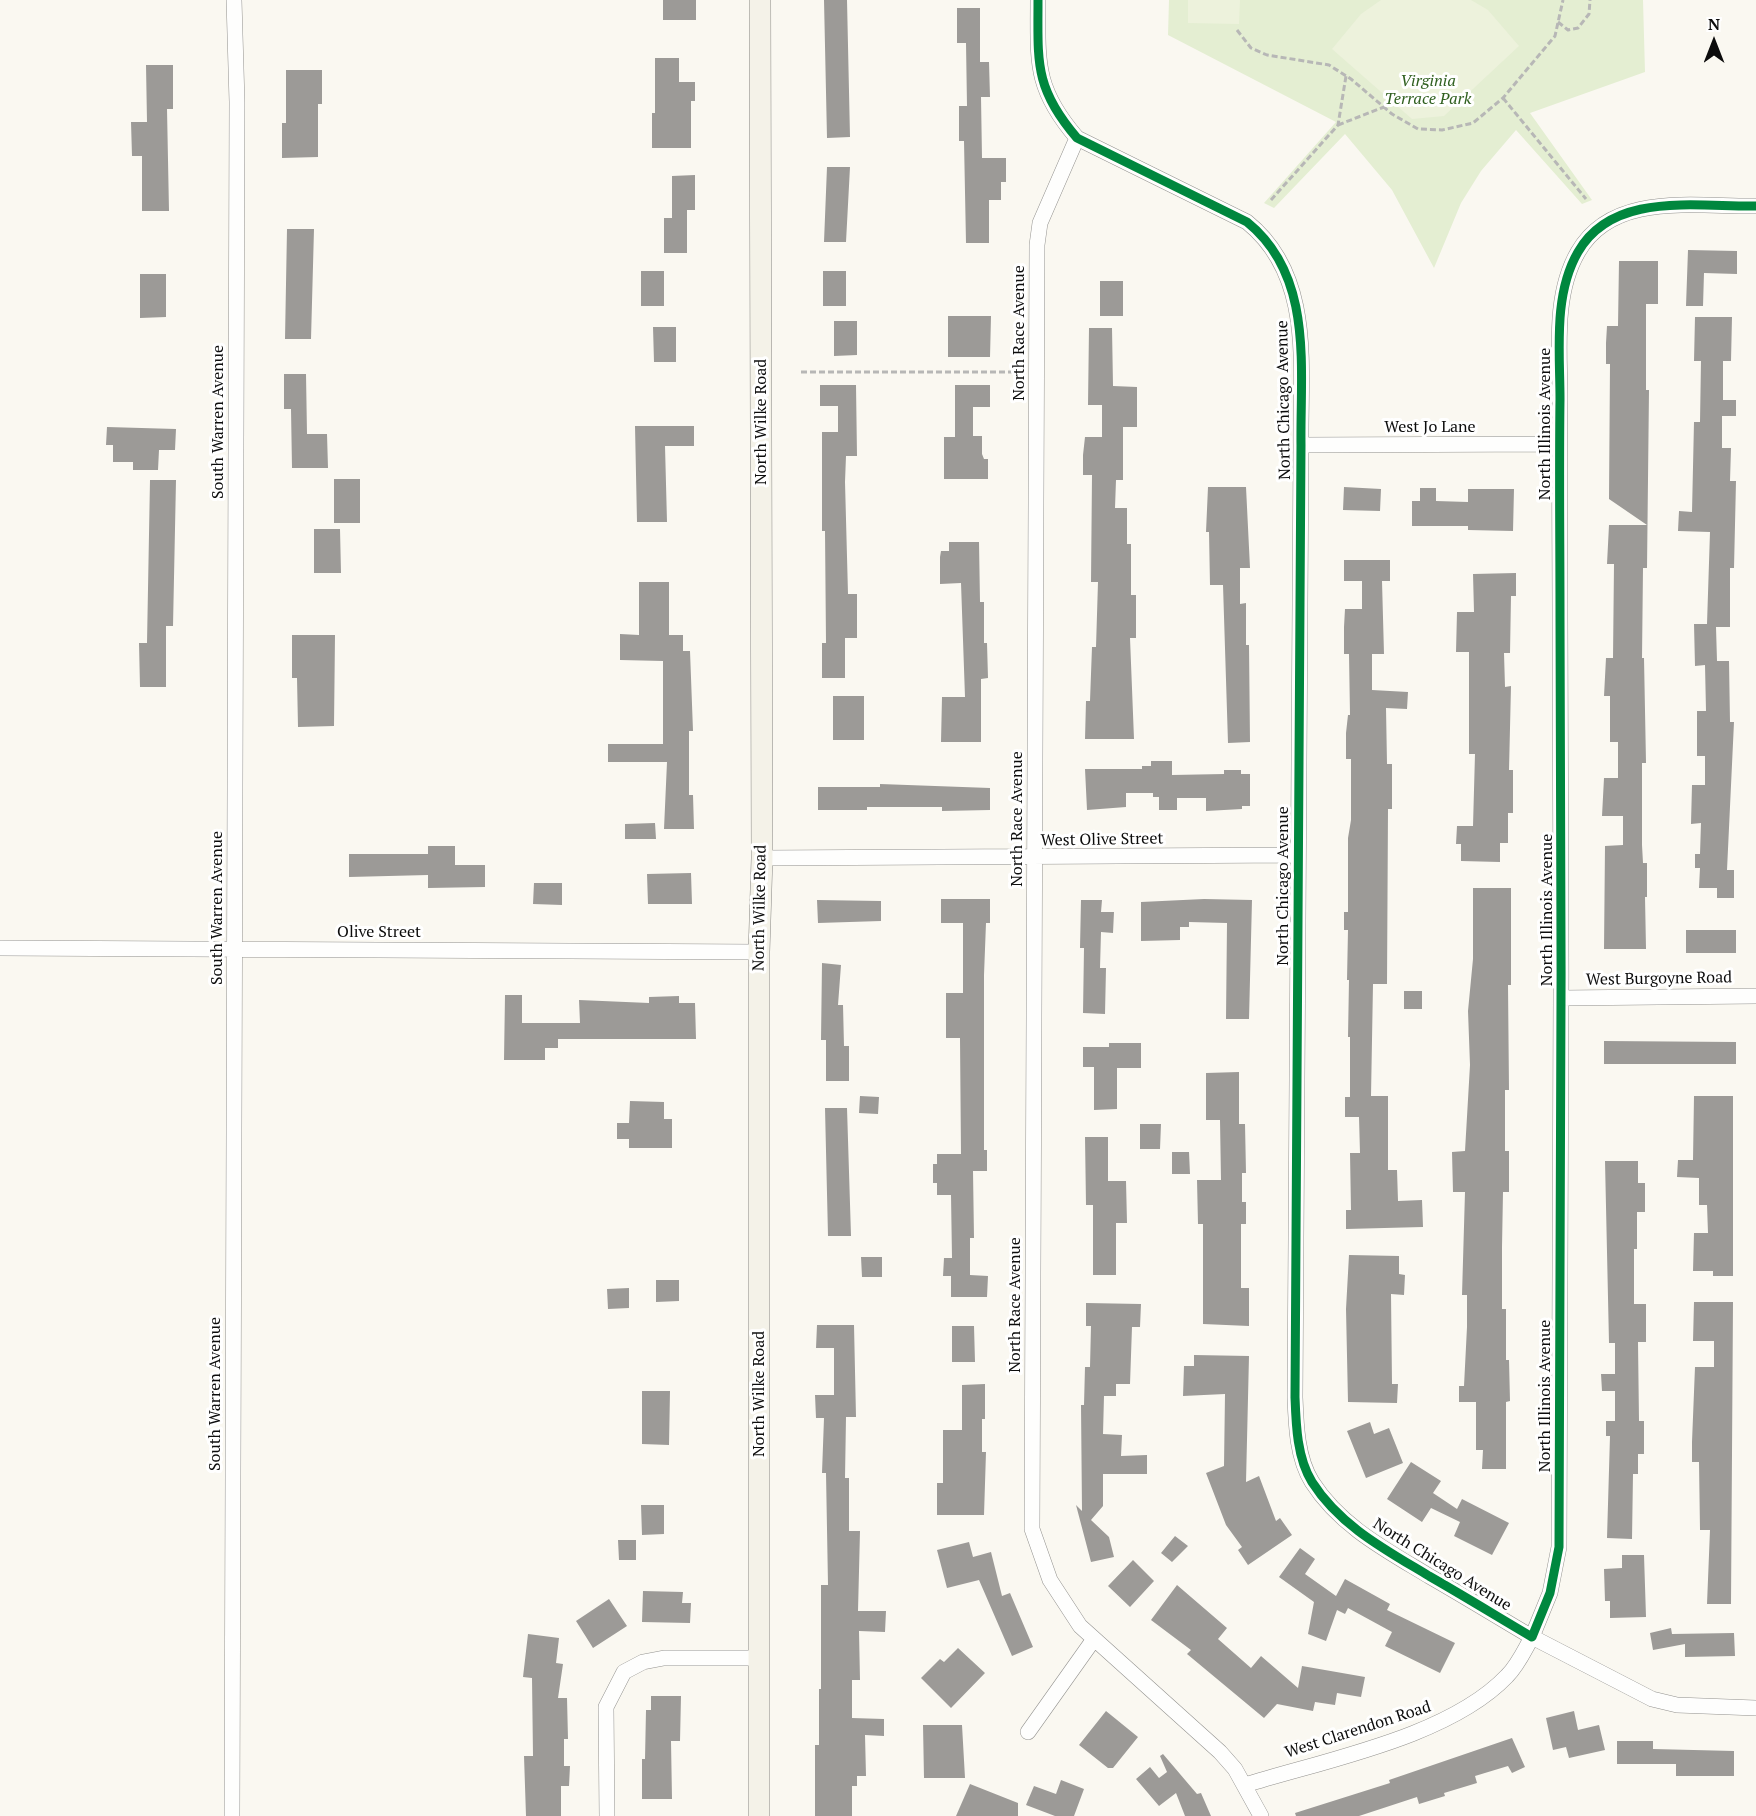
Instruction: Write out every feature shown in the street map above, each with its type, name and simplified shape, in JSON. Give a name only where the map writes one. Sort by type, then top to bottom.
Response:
[{"type":"street","name":"South Warren Avenue","points":[[232,1816],[237,102],[234,0]]},
{"type":"street","name":"North Wilke Road","points":[[759,1816],[759,952],[762,858],[760,0]]},
{"type":"street","points":[[1038,0],[1038,66],[1045,88],[1065,124],[1077,138]]},
{"type":"street","name":"North Chicago Avenue","points":[[1077,138],[1247,222],[1266,237],[1280,257],[1294,291],[1299,322],[1301,445],[1295,1397],[1296,1430],[1304,1465],[1311,1481],[1332,1508],[1372,1542],[1532,1637]]},
{"type":"street","name":"North Race Avenue","points":[[1077,138],[1040,223],[1037,245],[1032,1529],[1043,1565],[1059,1597],[1080,1626],[1206,1736],[1235,1769],[1245,1785]]},
{"type":"street","name":"North Illinois Avenue","points":[[1532,1637],[1550,1593],[1560,1547],[1562,998],[1559,444],[1562,302],[1571,267],[1579,250],[1606,220],[1633,209],[1756,206]]},
{"type":"street","name":"West Jo Lane","points":[[1301,445],[1559,444]]},
{"type":"street","name":"West Olive Street","points":[[762,858],[1035,859],[1298,855]]},
{"type":"street","name":"Olive Street","points":[[0,948],[759,952]]},
{"type":"street","name":"West Burgoyne Road","points":[[1562,998],[1756,996]]},
{"type":"street","points":[[1532,1637],[1652,1699],[1677,1705],[1756,1708]]},
{"type":"street","name":"West Clarendon Road","points":[[1245,1785],[1428,1730],[1466,1708],[1507,1677],[1532,1637]]},
{"type":"street","points":[[1028,1732],[1094,1639]]},
{"type":"street","points":[[607,1816],[606,1707],[624,1672],[644,1662],[664,1658],[759,1658]]},
{"type":"street","points":[[1245,1785],[1261,1816]]},
{"type":"path","points":[[1237,30],[1251,48],[1267,55],[1329,65],[1384,107],[1418,129],[1442,130],[1473,123],[1503,98],[1555,36],[1563,0]]},
{"type":"path","points":[[1558,22],[1568,30],[1578,28],[1589,14],[1590,0]]},
{"type":"path","points":[[1338,125],[1346,76]]},
{"type":"path","points":[[1503,98],[1586,199]]},
{"type":"path","points":[[1271,200],[1338,125],[1384,107]]},
{"type":"path","points":[[801,372],[1014,372]]},
{"type":"green space","name":"Virginia Terrace Park","points":[[1169,0],[1643,0],[1645,72],[1530,113],[1592,200],[1582,204],[1516,130],[1481,171],[1461,203],[1434,268],[1392,190],[1345,134],[1274,208],[1264,203],[1336,122],[1168,35]]},
{"type":"green space","points":[[1188,0],[1240,0],[1239,24],[1188,23]]},
{"type":"green space","points":[[1381,0],[1471,0],[1488,10],[1519,46],[1444,116],[1412,119],[1332,49],[1361,14]]},
{"type":"building","points":[[663,0],[696,0],[696,20],[663,20]]},
{"type":"building","points":[[824,0],[847,0],[850,137],[827,138]]},
{"type":"building","points":[[957,8],[980,8],[980,62],[989,62],[990,97],[981,97],[982,158],[1006,158],[1006,182],[1001,182],[1001,200],[989,200],[989,243],[966,243],[964,141],[959,141],[959,106],[967,106],[966,43],[957,43]]},
{"type":"building","points":[[655,58],[679,58],[679,82],[695,82],[695,101],[691,101],[691,148],[652,148],[652,113],[655,113]]},
{"type":"building","points":[[146,65],[173,65],[173,109],[167,109],[169,211],[142,211],[142,156],[132,156],[131,122],[147,122]]},
{"type":"building","points":[[286,70],[322,70],[322,104],[318,104],[318,157],[282,158],[282,123],[286,123]]},
{"type":"building","points":[[827,167],[850,167],[846,242],[824,242]]},
{"type":"building","points":[[695,175],[695,210],[687,210],[687,253],[664,253],[664,218],[672,218],[672,176]]},
{"type":"building","points":[[287,229],[314,229],[311,339],[285,339]]},
{"type":"building","points":[[1688,250],[1737,251],[1737,274],[1704,273],[1703,306],[1686,306]]},
{"type":"building","points":[[1619,261],[1658,261],[1658,304],[1646,304],[1646,390],[1649,390],[1647,568],[1643,568],[1642,658],[1644,658],[1646,763],[1642,763],[1642,845],[1643,863],[1647,863],[1646,949],[1604,949],[1605,846],[1623,845],[1623,816],[1602,816],[1604,778],[1618,778],[1618,742],[1610,742],[1610,696],[1604,696],[1606,658],[1613,658],[1614,564],[1607,564],[1609,525],[1647,525],[1609,499],[1610,364],[1606,364],[1606,343],[1607,326],[1618,326]]},
{"type":"building","points":[[641,271],[664,271],[664,306],[641,306]]},
{"type":"building","points":[[823,271],[846,271],[846,306],[823,306]]},
{"type":"building","points":[[140,274],[166,274],[166,317],[140,318]]},
{"type":"building","points":[[1100,281],[1123,281],[1123,316],[1100,316]]},
{"type":"building","points":[[948,316],[991,316],[990,357],[948,357]]},
{"type":"building","points":[[1695,317],[1732,317],[1731,361],[1723,361],[1723,400],[1736,400],[1736,416],[1722,416],[1722,448],[1731,448],[1730,481],[1736,481],[1734,568],[1730,568],[1730,627],[1716,627],[1717,661],[1729,661],[1730,722],[1734,722],[1727,870],[1734,870],[1734,898],[1717,898],[1717,888],[1699,888],[1700,868],[1695,868],[1695,854],[1700,854],[1701,823],[1691,824],[1692,785],[1705,785],[1705,756],[1697,756],[1697,711],[1706,711],[1705,665],[1695,666],[1694,624],[1707,624],[1710,532],[1678,531],[1679,511],[1692,512],[1694,422],[1700,422],[1701,361],[1694,361]]},
{"type":"building","points":[[834,321],[857,321],[857,355],[834,356]]},
{"type":"building","points":[[653,327],[676,327],[676,362],[654,362]]},
{"type":"building","points":[[1089,328],[1112,328],[1113,386],[1137,387],[1137,427],[1123,427],[1123,480],[1116,480],[1115,508],[1127,508],[1127,544],[1131,544],[1131,595],[1136,595],[1136,638],[1130,638],[1134,739],[1085,739],[1086,701],[1090,701],[1092,647],[1096,647],[1098,582],[1091,582],[1092,475],[1083,475],[1083,455],[1085,437],[1102,437],[1102,405],[1088,405]]},
{"type":"building","points":[[284,374],[306,374],[307,434],[327,434],[328,468],[292,468],[291,409],[284,409]]},
{"type":"building","points":[[820,385],[856,385],[857,456],[846,456],[845,482],[848,594],[857,594],[857,638],[845,638],[845,678],[822,678],[822,643],[826,643],[825,531],[822,531],[822,432],[838,432],[838,406],[820,406]]},
{"type":"building","points":[[955,385],[990,385],[990,407],[973,407],[973,436],[982,436],[982,454],[984,459],[988,459],[988,479],[944,479],[944,437],[955,437]]},
{"type":"building","points":[[635,426],[694,426],[694,446],[665,446],[667,522],[637,522]]},
{"type":"building","points":[[107,427],[176,429],[175,450],[159,450],[158,470],[133,470],[133,462],[113,462],[113,445],[106,445]]},
{"type":"building","points":[[334,479],[360,479],[360,523],[334,523]]},
{"type":"building","points":[[150,480],[176,480],[173,626],[166,626],[166,687],[140,687],[139,643],[147,643]]},
{"type":"building","points":[[1208,487],[1246,487],[1250,568],[1240,568],[1240,604],[1246,603],[1250,742],[1228,743],[1223,585],[1210,585],[1209,532],[1206,532]]},
{"type":"building","points":[[1344,487],[1381,489],[1380,511],[1343,510]]},
{"type":"building","points":[[1420,488],[1436,488],[1436,501],[1468,502],[1468,489],[1514,489],[1513,531],[1468,530],[1468,526],[1412,526],[1412,501],[1420,501]]},
{"type":"building","points":[[314,529],[340,529],[341,573],[314,573]]},
{"type":"building","points":[[949,542],[979,542],[980,602],[984,602],[984,643],[987,643],[988,678],[981,679],[981,742],[941,742],[942,697],[965,697],[961,583],[940,584],[941,551],[949,551]]},
{"type":"building","points":[[1344,560],[1390,560],[1390,581],[1382,581],[1384,654],[1372,654],[1372,690],[1408,692],[1407,709],[1386,708],[1387,764],[1392,764],[1392,809],[1388,809],[1387,984],[1373,984],[1371,1096],[1388,1096],[1388,1170],[1397,1170],[1398,1201],[1422,1200],[1423,1227],[1346,1229],[1346,1210],[1351,1210],[1350,1153],[1360,1153],[1359,1117],[1345,1117],[1345,1097],[1350,1097],[1348,930],[1344,930],[1344,912],[1348,912],[1351,759],[1346,759],[1346,733],[1348,715],[1350,715],[1349,654],[1344,654],[1344,627],[1345,609],[1362,609],[1362,581],[1344,581]]},
{"type":"building","points":[[1516,573],[1516,596],[1511,596],[1510,653],[1504,653],[1505,687],[1511,686],[1509,770],[1513,770],[1513,813],[1508,813],[1508,843],[1500,843],[1500,862],[1461,861],[1461,844],[1456,844],[1457,826],[1473,826],[1475,754],[1469,754],[1469,652],[1456,652],[1457,612],[1474,612],[1473,574]]},
{"type":"building","points":[[639,582],[669,582],[669,635],[683,635],[683,651],[690,651],[693,731],[689,731],[689,795],[693,795],[694,829],[664,829],[667,762],[608,762],[608,744],[663,744],[663,661],[620,660],[620,634],[639,635]]},
{"type":"building","points":[[292,635],[335,635],[334,726],[298,727],[297,678],[292,678]]},
{"type":"building","points":[[833,696],[864,696],[864,740],[833,740]]},
{"type":"building","points":[[1151,761],[1172,761],[1172,775],[1224,774],[1224,770],[1241,770],[1241,774],[1250,774],[1250,806],[1242,806],[1242,809],[1206,811],[1206,798],[1177,798],[1177,810],[1159,810],[1159,797],[1153,797],[1153,793],[1126,793],[1126,807],[1087,810],[1085,769],[1142,769],[1142,766],[1151,766]]},
{"type":"building","points":[[880,784],[990,788],[990,810],[942,811],[942,807],[867,807],[867,810],[818,810],[818,787],[880,787]]},
{"type":"building","points":[[655,823],[656,839],[625,839],[625,824]]},
{"type":"building","points":[[428,846],[455,846],[455,865],[485,865],[485,887],[428,888],[428,875],[349,877],[349,854],[428,854]]},
{"type":"building","points":[[691,873],[692,904],[648,904],[647,874]]},
{"type":"building","points":[[534,883],[562,883],[562,905],[533,904]]},
{"type":"building","points":[[1473,888],[1511,888],[1511,985],[1508,985],[1509,1090],[1505,1090],[1505,1151],[1509,1151],[1509,1192],[1503,1192],[1502,1247],[1502,1309],[1506,1309],[1506,1360],[1509,1360],[1510,1401],[1506,1402],[1506,1469],[1482,1469],[1483,1450],[1476,1450],[1476,1402],[1459,1402],[1459,1386],[1464,1386],[1467,1327],[1467,1295],[1462,1295],[1465,1192],[1453,1192],[1452,1152],[1465,1151],[1470,1065],[1468,1011],[1473,959]]},
{"type":"building","points":[[941,899],[990,899],[990,923],[986,923],[984,975],[984,1150],[987,1150],[987,1171],[973,1171],[974,1238],[970,1238],[970,1275],[988,1276],[987,1297],[951,1297],[951,1276],[943,1276],[944,1258],[952,1258],[951,1195],[937,1195],[937,1183],[933,1183],[933,1164],[937,1164],[937,1154],[961,1154],[960,1038],[946,1038],[946,993],[963,993],[963,923],[941,923]]},
{"type":"building","points":[[1204,899],[1252,900],[1249,1019],[1226,1019],[1227,923],[1189,922],[1189,927],[1180,927],[1180,940],[1141,941],[1141,902]]},
{"type":"building","points":[[817,900],[881,901],[881,921],[818,923]]},
{"type":"building","points":[[1081,900],[1102,900],[1101,912],[1114,912],[1113,933],[1101,932],[1100,968],[1106,968],[1105,1014],[1083,1013],[1084,948],[1080,948]]},
{"type":"building","points":[[1686,930],[1736,930],[1736,953],[1686,953]]},
{"type":"building","points":[[822,963],[841,965],[838,1005],[843,1005],[844,1046],[849,1046],[849,1081],[826,1081],[826,1040],[821,1040]]},
{"type":"building","points":[[1404,991],[1422,991],[1422,1009],[1404,1009]]},
{"type":"building","points":[[505,995],[522,995],[522,1023],[580,1023],[579,1000],[649,1003],[649,997],[679,996],[679,1003],[695,1003],[696,1039],[558,1039],[558,1048],[545,1048],[545,1060],[504,1060]]},
{"type":"building","points":[[1604,1041],[1736,1042],[1736,1064],[1604,1064]]},
{"type":"building","points":[[1109,1043],[1141,1043],[1141,1068],[1117,1068],[1117,1109],[1094,1110],[1094,1067],[1083,1067],[1083,1047],[1109,1047]]},
{"type":"building","points":[[1239,1072],[1239,1124],[1245,1124],[1246,1173],[1242,1173],[1242,1202],[1246,1202],[1246,1224],[1241,1224],[1241,1288],[1249,1288],[1249,1326],[1203,1324],[1203,1224],[1198,1224],[1197,1180],[1221,1180],[1220,1120],[1206,1120],[1206,1073]]},
{"type":"building","points":[[860,1096],[879,1097],[878,1114],[859,1113]]},
{"type":"building","points":[[1694,1096],[1733,1096],[1733,1276],[1713,1276],[1713,1271],[1693,1271],[1694,1233],[1708,1233],[1707,1205],[1699,1205],[1699,1178],[1677,1177],[1678,1160],[1693,1160]]},
{"type":"building","points":[[630,1101],[664,1102],[664,1119],[672,1119],[672,1148],[629,1148],[629,1139],[617,1139],[617,1123],[629,1123]]},
{"type":"building","points":[[825,1108],[847,1108],[851,1236],[828,1236]]},
{"type":"building","points":[[1140,1124],[1161,1124],[1160,1149],[1140,1149]]},
{"type":"building","points":[[1085,1137],[1108,1137],[1108,1181],[1126,1181],[1127,1223],[1116,1223],[1116,1275],[1093,1275],[1093,1205],[1086,1205]]},
{"type":"building","points":[[1172,1152],[1189,1152],[1190,1174],[1172,1174]]},
{"type":"building","points":[[1605,1161],[1638,1161],[1638,1183],[1645,1183],[1645,1212],[1637,1212],[1637,1249],[1634,1249],[1634,1304],[1646,1304],[1646,1342],[1638,1342],[1639,1421],[1644,1421],[1644,1454],[1638,1454],[1638,1474],[1633,1474],[1632,1539],[1607,1538],[1610,1436],[1606,1436],[1606,1421],[1615,1421],[1615,1391],[1602,1391],[1601,1374],[1615,1374],[1615,1343],[1609,1343]]},
{"type":"building","points":[[1349,1255],[1399,1256],[1399,1274],[1405,1275],[1404,1295],[1391,1294],[1392,1384],[1398,1384],[1397,1403],[1348,1402],[1346,1309]]},
{"type":"building","points":[[861,1257],[882,1257],[882,1277],[862,1277]]},
{"type":"building","points":[[656,1280],[679,1280],[679,1301],[656,1302]]},
{"type":"building","points":[[629,1288],[629,1308],[608,1309],[607,1289]]},
{"type":"building","points":[[1694,1302],[1733,1302],[1731,1604],[1707,1604],[1710,1530],[1700,1530],[1699,1462],[1692,1462],[1692,1442],[1695,1367],[1714,1367],[1714,1341],[1693,1341]]},
{"type":"building","points":[[1086,1303],[1141,1304],[1140,1327],[1132,1327],[1130,1384],[1116,1384],[1116,1396],[1104,1396],[1103,1434],[1122,1435],[1121,1456],[1147,1455],[1147,1474],[1103,1474],[1103,1506],[1091,1520],[1109,1537],[1114,1557],[1091,1562],[1076,1505],[1082,1511],[1081,1405],[1084,1405],[1085,1367],[1090,1367],[1091,1326],[1086,1326]]},
{"type":"building","points":[[817,1325],[854,1325],[856,1417],[846,1417],[845,1478],[849,1478],[849,1531],[860,1531],[858,1611],[886,1611],[885,1632],[859,1631],[860,1680],[852,1680],[852,1718],[884,1719],[884,1736],[865,1735],[866,1776],[857,1776],[857,1786],[852,1786],[852,1816],[815,1816],[815,1745],[819,1745],[819,1689],[821,1689],[821,1585],[828,1585],[826,1473],[822,1473],[824,1418],[816,1418],[815,1395],[834,1395],[834,1348],[816,1348]]},
{"type":"building","points":[[952,1326],[974,1326],[975,1362],[952,1362]]},
{"type":"building","points":[[1194,1355],[1249,1356],[1246,1482],[1259,1476],[1276,1521],[1280,1518],[1292,1535],[1248,1565],[1238,1550],[1242,1547],[1226,1525],[1206,1473],[1224,1466],[1225,1394],[1183,1396],[1184,1366],[1194,1366]]},
{"type":"building","points":[[985,1384],[985,1419],[982,1419],[982,1452],[986,1452],[984,1515],[937,1515],[937,1483],[943,1483],[943,1430],[962,1430],[962,1385]]},
{"type":"building","points":[[642,1391],[670,1391],[669,1445],[642,1444]]},
{"type":"building","points":[[1370,1422],[1374,1434],[1389,1428],[1403,1463],[1366,1478],[1347,1431]]},
{"type":"building","points":[[1411,1462],[1441,1481],[1433,1493],[1457,1509],[1462,1499],[1509,1523],[1492,1555],[1454,1536],[1460,1522],[1431,1508],[1422,1522],[1387,1499]]},
{"type":"building","points":[[641,1505],[664,1505],[664,1534],[642,1535]]},
{"type":"building","points":[[1175,1536],[1188,1546],[1172,1562],[1161,1553]]},
{"type":"building","points":[[618,1540],[636,1540],[636,1560],[619,1560]]},
{"type":"building","points":[[969,1542],[973,1557],[991,1552],[1002,1596],[1010,1593],[1033,1647],[1012,1656],[979,1580],[947,1588],[937,1550]]},
{"type":"building","points":[[1300,1548],[1315,1559],[1305,1574],[1336,1596],[1345,1579],[1390,1604],[1387,1610],[1455,1643],[1440,1673],[1385,1646],[1392,1632],[1348,1608],[1345,1614],[1337,1610],[1326,1641],[1308,1634],[1314,1602],[1279,1577]]},
{"type":"building","points":[[1622,1555],[1644,1555],[1646,1617],[1610,1618],[1610,1601],[1605,1601],[1604,1569],[1622,1568]]},
{"type":"building","points":[[1133,1560],[1154,1581],[1130,1607],[1108,1586]]},
{"type":"building","points":[[1177,1585],[1227,1628],[1218,1639],[1251,1668],[1261,1656],[1298,1688],[1302,1666],[1365,1677],[1361,1697],[1337,1693],[1335,1705],[1315,1702],[1313,1711],[1277,1704],[1264,1718],[1187,1654],[1191,1650],[1151,1620]]},
{"type":"building","points":[[643,1591],[683,1592],[682,1603],[691,1603],[690,1623],[642,1622]]},
{"type":"building","points":[[609,1599],[627,1626],[593,1648],[576,1621]]},
{"type":"building","points":[[1671,1628],[1672,1634],[1734,1633],[1735,1656],[1685,1657],[1685,1644],[1653,1650],[1650,1633]]},
{"type":"building","points":[[528,1634],[559,1638],[556,1663],[563,1664],[558,1698],[567,1698],[568,1739],[564,1739],[564,1766],[570,1766],[569,1786],[561,1786],[561,1816],[526,1816],[524,1756],[533,1756],[532,1678],[523,1677]]},
{"type":"building","points":[[958,1648],[985,1673],[951,1708],[921,1678],[940,1659],[944,1662]]},
{"type":"building","points":[[651,1696],[681,1696],[680,1741],[671,1741],[672,1799],[642,1799],[646,1710],[651,1710]]},
{"type":"building","points":[[1106,1711],[1138,1737],[1113,1768],[1108,1768],[1079,1745]]},
{"type":"building","points":[[1574,1711],[1578,1730],[1599,1725],[1605,1750],[1569,1758],[1566,1747],[1553,1750],[1546,1718]]},
{"type":"building","points":[[923,1725],[962,1725],[965,1778],[924,1778]]},
{"type":"building","points":[[1512,1738],[1525,1767],[1512,1773],[1508,1766],[1475,1776],[1477,1783],[1444,1793],[1445,1796],[1419,1804],[1417,1797],[1359,1816],[1296,1816],[1295,1813],[1390,1783],[1389,1780]]},
{"type":"building","points":[[1617,1741],[1653,1741],[1653,1749],[1734,1751],[1734,1776],[1676,1776],[1676,1764],[1617,1764]]},
{"type":"building","points":[[1163,1754],[1197,1794],[1201,1793],[1211,1816],[1185,1816],[1176,1793],[1159,1806],[1136,1779],[1150,1767],[1159,1778],[1167,1772],[1160,1756]]},
{"type":"building","points":[[1061,1780],[1084,1789],[1074,1816],[1055,1816],[1026,1805],[1034,1786],[1056,1794]]},
{"type":"building","points":[[970,1784],[1018,1803],[1018,1816],[956,1816]]},
{"type":"cycle path","points":[[1038,0],[1041,74],[1053,104],[1077,138],[1247,222],[1269,244],[1284,269],[1299,324],[1302,385],[1295,1397],[1297,1430],[1303,1463],[1323,1498],[1365,1536],[1532,1637],[1550,1593],[1559,1547],[1561,1198],[1559,343],[1561,305],[1570,269],[1578,252],[1593,233],[1612,219],[1658,206],[1756,206]]}]
